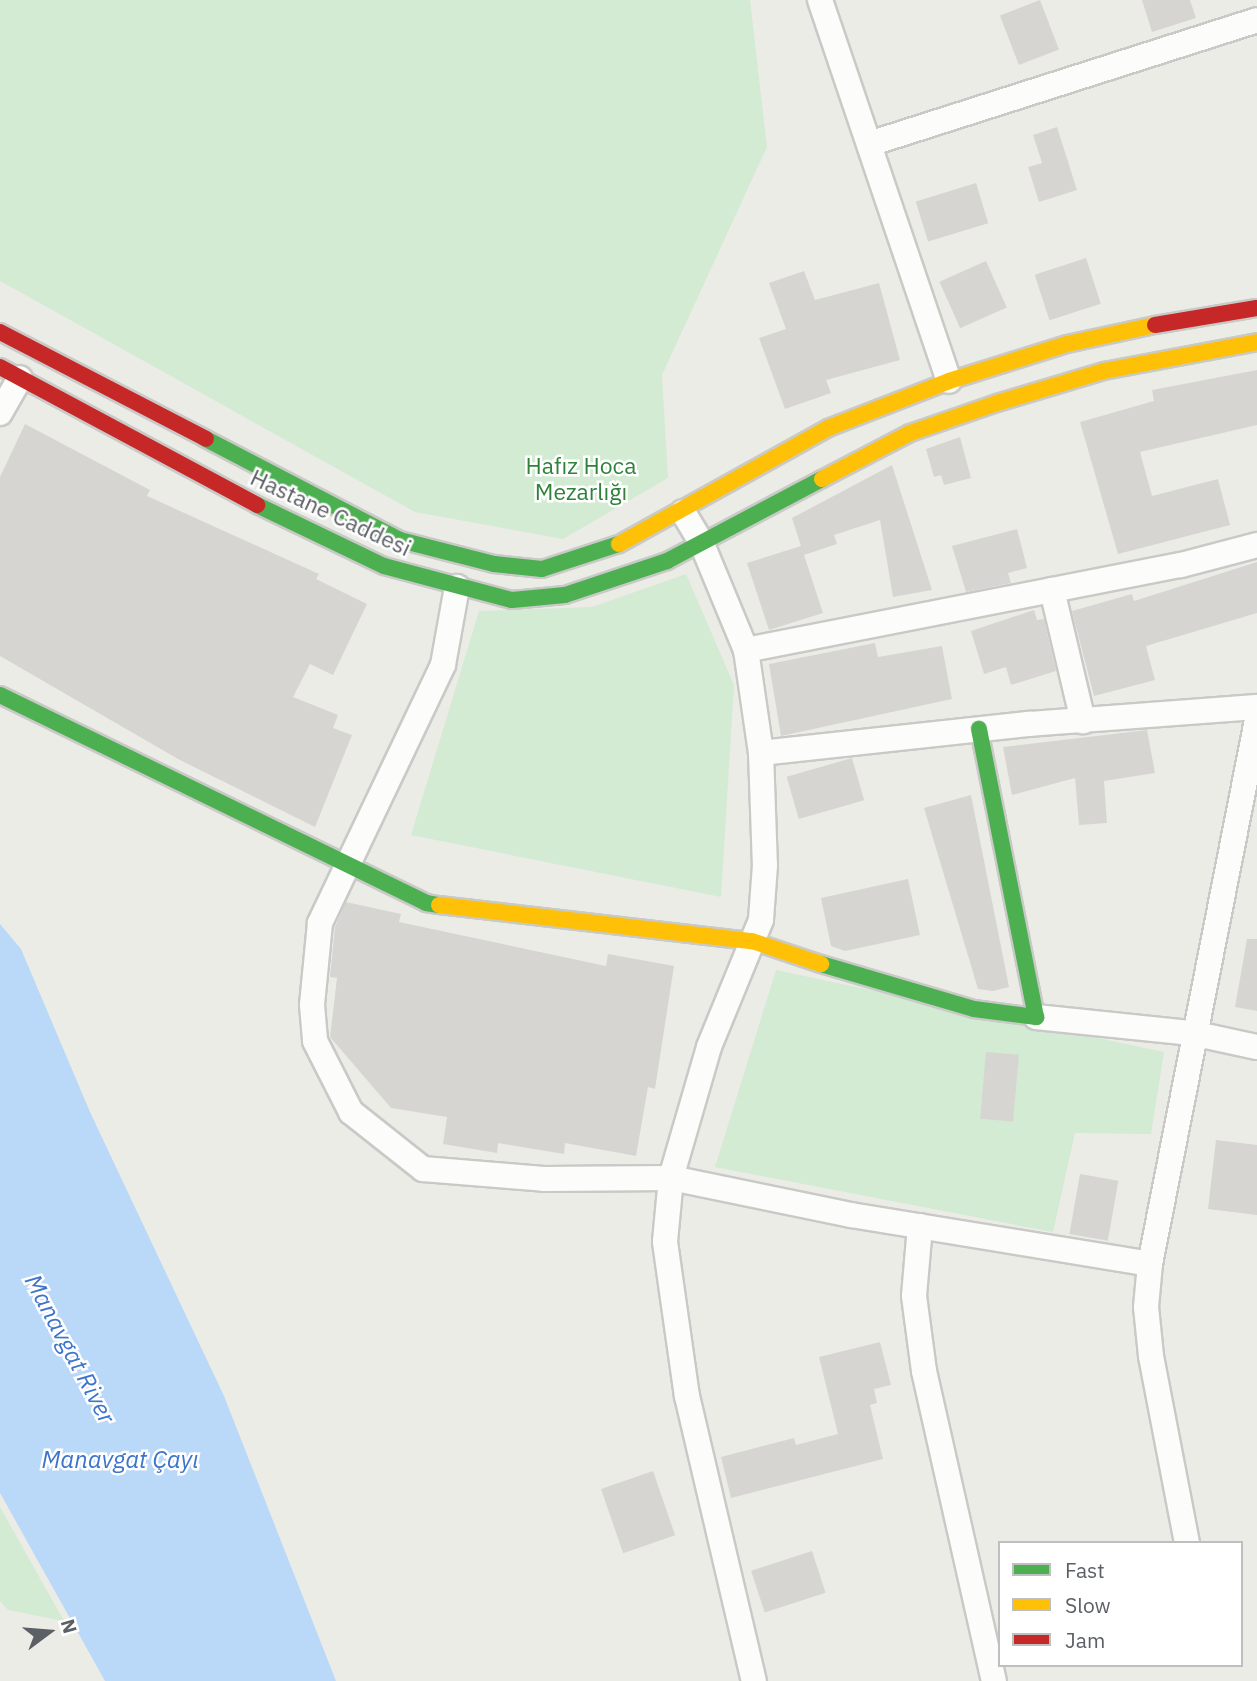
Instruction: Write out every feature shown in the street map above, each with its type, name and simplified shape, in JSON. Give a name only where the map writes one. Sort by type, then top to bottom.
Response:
[{"type":"street","points":[[820,0],[949,381]]},
{"type":"street","points":[[869,145],[1257,20]]},
{"type":"street","name":"Hastane Caddesi","points":[[0,332],[400,540],[494,564],[542,569],[613,547],[683,512],[828,428],[949,381],[1068,344],[1195,316],[1257,308]]},
{"type":"street","name":"Hastane Caddesi","points":[[10,372],[292,523],[384,566],[512,600],[565,595],[623,579],[702,544],[910,433],[1104,371],[1257,342]]},
{"type":"street","points":[[0,413],[10,372]]},
{"type":"street","points":[[683,512],[702,544],[746,650],[761,753],[765,865],[761,920],[709,1047],[671,1178],[665,1242],[687,1396],[754,1681]]},
{"type":"street","points":[[746,650],[1181,565],[1257,545]]},
{"type":"street","points":[[457,587],[443,665],[320,923],[312,1004],[314,1041],[351,1112],[423,1169],[544,1180],[671,1178],[920,1226],[1150,1264]]},
{"type":"street","points":[[1052,590],[1083,721]]},
{"type":"street","points":[[0,695],[347,867],[426,903],[752,941],[889,987],[974,1009],[1192,1033],[1257,1047]]},
{"type":"street","points":[[761,753],[979,729],[1257,707]]},
{"type":"street","points":[[1187,1541],[1151,1356],[1146,1307],[1150,1264],[1192,1033],[1250,801],[1257,720]]},
{"type":"street","points":[[979,729],[1036,1017]]},
{"type":"street","points":[[920,1226],[914,1296],[924,1371],[995,1681]]},
{"type":"green space","name":"Hafız Hoca Mezarlığı","points":[[0,0],[750,0],[767,147],[662,375],[668,478],[563,539],[415,512],[0,281]]},
{"type":"green space","points":[[686,574],[734,685],[721,897],[411,835],[479,611],[592,607]]},
{"type":"green space","points":[[776,970],[1164,1052],[1151,1134],[1075,1133],[1053,1232],[715,1167]]},
{"type":"green space","points":[[0,1507],[64,1621],[8,1610],[0,1601]]},
{"type":"water","name":"Manavgat Çayı","points":[[0,924],[21,949],[90,1112],[224,1396],[336,1681],[105,1681],[0,1493]]},
{"type":"building","points":[[1040,0],[1059,49],[1019,65],[1000,15]]},
{"type":"building","points":[[1142,0],[1190,0],[1196,18],[1152,32]]},
{"type":"building","points":[[1057,127],[1077,190],[1039,202],[1028,167],[1042,163],[1033,135]]},
{"type":"building","points":[[976,183],[988,223],[928,242],[916,201]]},
{"type":"building","points":[[1086,258],[1101,304],[1049,320],[1035,275]]},
{"type":"building","points":[[986,261],[1007,308],[960,328],[939,282]]},
{"type":"building","points":[[804,271],[815,300],[879,283],[900,360],[826,380],[831,393],[785,409],[759,338],[786,329],[769,283]]},
{"type":"building","points":[[1257,370],[1257,425],[1140,452],[1152,496],[1218,479],[1230,525],[1118,554],[1080,422],[1154,401],[1152,390]]},
{"type":"building","points":[[25,424],[150,490],[147,496],[319,574],[316,579],[367,604],[333,675],[310,664],[293,697],[338,715],[333,728],[352,735],[315,827],[178,759],[0,656],[0,477]]},
{"type":"building","points":[[960,437],[971,478],[944,485],[941,475],[934,477],[926,449]]},
{"type":"building","points":[[892,465],[932,590],[893,597],[880,520],[834,535],[837,544],[804,555],[823,613],[769,630],[747,563],[801,546],[792,518]]},
{"type":"building","points":[[1017,529],[1027,568],[1008,573],[1011,583],[966,592],[952,546]]},
{"type":"building","points":[[1257,562],[1257,613],[1146,646],[1155,680],[1094,696],[1072,611],[1132,594],[1134,601]]},
{"type":"building","points":[[1034,610],[1037,620],[1044,619],[1056,671],[1011,685],[1006,667],[984,674],[971,631]]},
{"type":"building","points":[[875,643],[878,657],[942,646],[952,699],[781,736],[769,664]]},
{"type":"building","points":[[1147,730],[1155,773],[1104,781],[1107,823],[1079,825],[1075,778],[1012,795],[1003,747]]},
{"type":"building","points":[[852,758],[864,800],[799,819],[787,777]]},
{"type":"building","points":[[971,795],[1009,987],[993,991],[978,989],[924,808]]},
{"type":"building","points":[[908,879],[920,935],[845,951],[831,946],[821,898]]},
{"type":"building","points":[[346,902],[401,914],[399,922],[606,966],[608,954],[674,966],[655,1089],[648,1087],[636,1156],[565,1143],[564,1154],[498,1143],[497,1153],[443,1144],[447,1117],[391,1108],[330,1037],[337,978],[330,977],[335,927]]},
{"type":"building","points":[[1247,939],[1257,939],[1257,1011],[1235,1007]]},
{"type":"building","points":[[986,1052],[1019,1055],[1013,1122],[980,1119]]},
{"type":"building","points":[[1216,1140],[1257,1145],[1257,1215],[1208,1209]]},
{"type":"building","points":[[1080,1174],[1118,1181],[1108,1241],[1069,1234]]},
{"type":"building","points":[[880,1342],[891,1385],[874,1389],[877,1403],[870,1405],[883,1459],[731,1498],[721,1457],[794,1438],[796,1445],[838,1434],[819,1357]]},
{"type":"building","points":[[653,1471],[675,1535],[623,1553],[601,1489]]},
{"type":"building","points":[[812,1551],[826,1593],[765,1613],[751,1571]]},
{"type":"traffic: fast","points":[[206,439],[400,540],[494,564],[542,569],[619,544]]},
{"type":"traffic: fast","points":[[257,505],[384,566],[512,600],[565,595],[667,561],[822,479]]},
{"type":"traffic: fast","points":[[0,695],[426,903],[439,905]]},
{"type":"traffic: fast","points":[[821,964],[974,1009],[1036,1017],[979,729]]},
{"type":"traffic: slow","points":[[619,544],[828,428],[949,381],[1067,344],[1155,325]]},
{"type":"traffic: slow","points":[[822,479],[910,433],[997,403],[1104,371],[1257,342]]},
{"type":"traffic: slow","points":[[439,905],[752,941],[821,964]]},
{"type":"traffic: jam","points":[[1155,325],[1257,308]]},
{"type":"traffic: jam","points":[[0,332],[206,439]]},
{"type":"traffic: jam","points":[[0,367],[257,505]]},
{"type":"water label","name":"Manavgat River","points":[[70,1349]]}]
